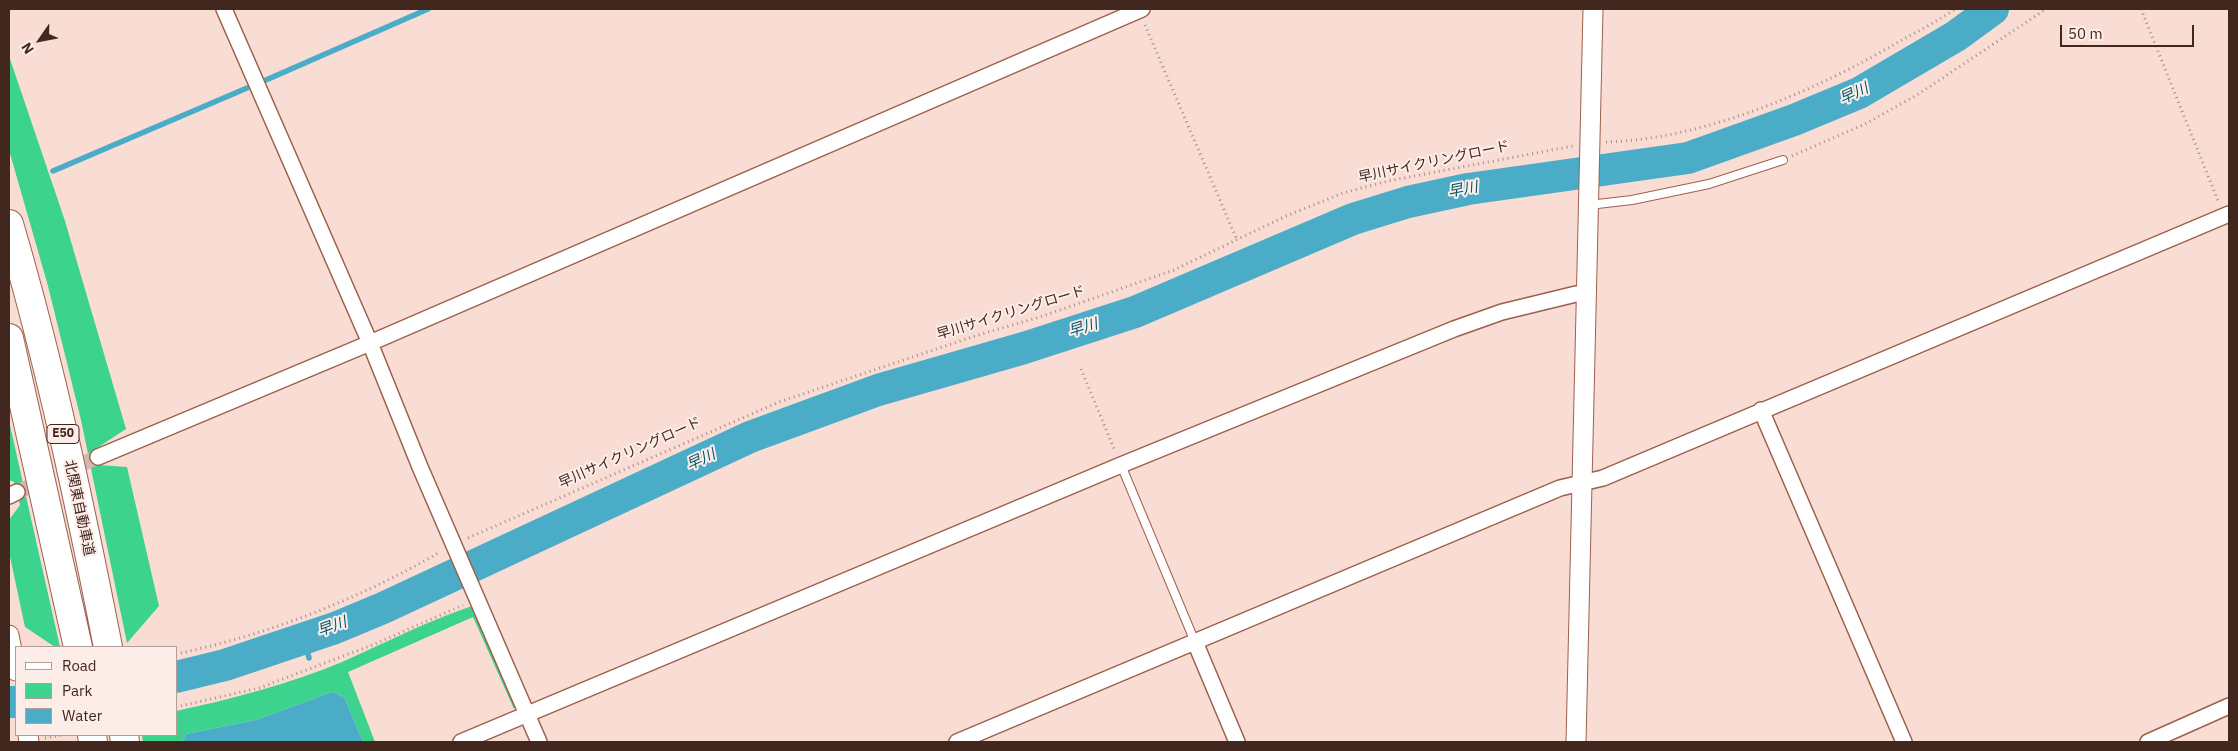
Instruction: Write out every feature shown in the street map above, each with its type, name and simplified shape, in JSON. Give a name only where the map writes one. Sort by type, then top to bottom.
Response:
[{"type":"highway","name":"北関東自動車道","points":[[9,224],[40,335],[87,543],[108,646]]},
{"type":"highway","name":"E50","points":[[9,338],[39,465],[78,646]]},
{"type":"street","points":[[224,9],[370,343],[420,468],[456,544],[477,598],[539,742]]},
{"type":"street","points":[[98,457],[370,343],[1139,9]]},
{"type":"street","points":[[1576,742],[1593,9]]},
{"type":"street","points":[[957,742],[1560,488],[1603,478],[2229,215]]},
{"type":"street","points":[[461,742],[1121,465],[1478,320],[1576,294],[1587,294]]},
{"type":"street","points":[[1761,410],[1904,742]]},
{"type":"street","points":[[9,635],[15,666]]},
{"type":"street","points":[[1195,642],[1238,742]]},
{"type":"street","points":[[2148,742],[2229,706]]},
{"type":"lane","points":[[1589,202],[1632,200],[1709,184],[1783,160]]},
{"type":"lane","points":[[1121,465],[1195,642]]},
{"type":"path","points":[[1139,9],[1237,240]]},
{"type":"path","name":"早川サイクリングロード","points":[[178,654],[226,642],[271,628],[410,569],[456,544],[778,402],[849,376],[1110,293],[1174,270],[1286,216],[1343,193],[1388,181],[1590,145],[1646,140],[1779,102],[1844,73],[1955,9]]},
{"type":"path","points":[[1783,160],[1865,124],[1917,95],[2046,9]]},
{"type":"path","points":[[2141,9],[2220,204],[2229,215]]},
{"type":"path","points":[[1081,369],[1121,465]]},
{"type":"path","points":[[178,707],[259,688],[375,644],[477,598]]},
{"type":"path","points":[[176,742],[182,730]]},
{"type":"green space","points":[[9,56],[65,221],[126,429],[97,448],[99,465],[127,467],[159,606],[127,643],[81,420],[48,286],[9,150]]},
{"type":"green space","points":[[9,421],[60,646],[54,646],[25,627],[9,552],[9,520],[20,505],[14,482],[9,480]]},
{"type":"green space","points":[[472,606],[515,703],[514,709],[473,617],[348,672],[375,742],[363,742],[344,697],[332,692],[256,720],[186,734],[183,742],[143,742],[142,736],[178,736],[178,711],[239,696],[302,677],[342,662]]},
{"type":"water","points":[[332,692],[344,697],[363,742],[183,742],[186,734],[256,720]]},
{"type":"waterway","points":[[266,80],[428,9]]},
{"type":"waterway","name":"早川","points":[[178,677],[225,665],[335,628],[383,608],[750,437],[878,390],[1024,348],[1135,312],[1353,219],[1408,202],[1468,189],[1688,158],[1794,120],[1859,93],[1956,36],[1993,9]]},
{"type":"waterway","points":[[53,171],[247,88]]},
{"type":"waterway","points":[[304,638],[309,658]]},
{"type":"waterway","name":"早川","points":[[9,702],[15,702]]},
{"type":"tunnel","points":[[17,492],[98,457]]}]
